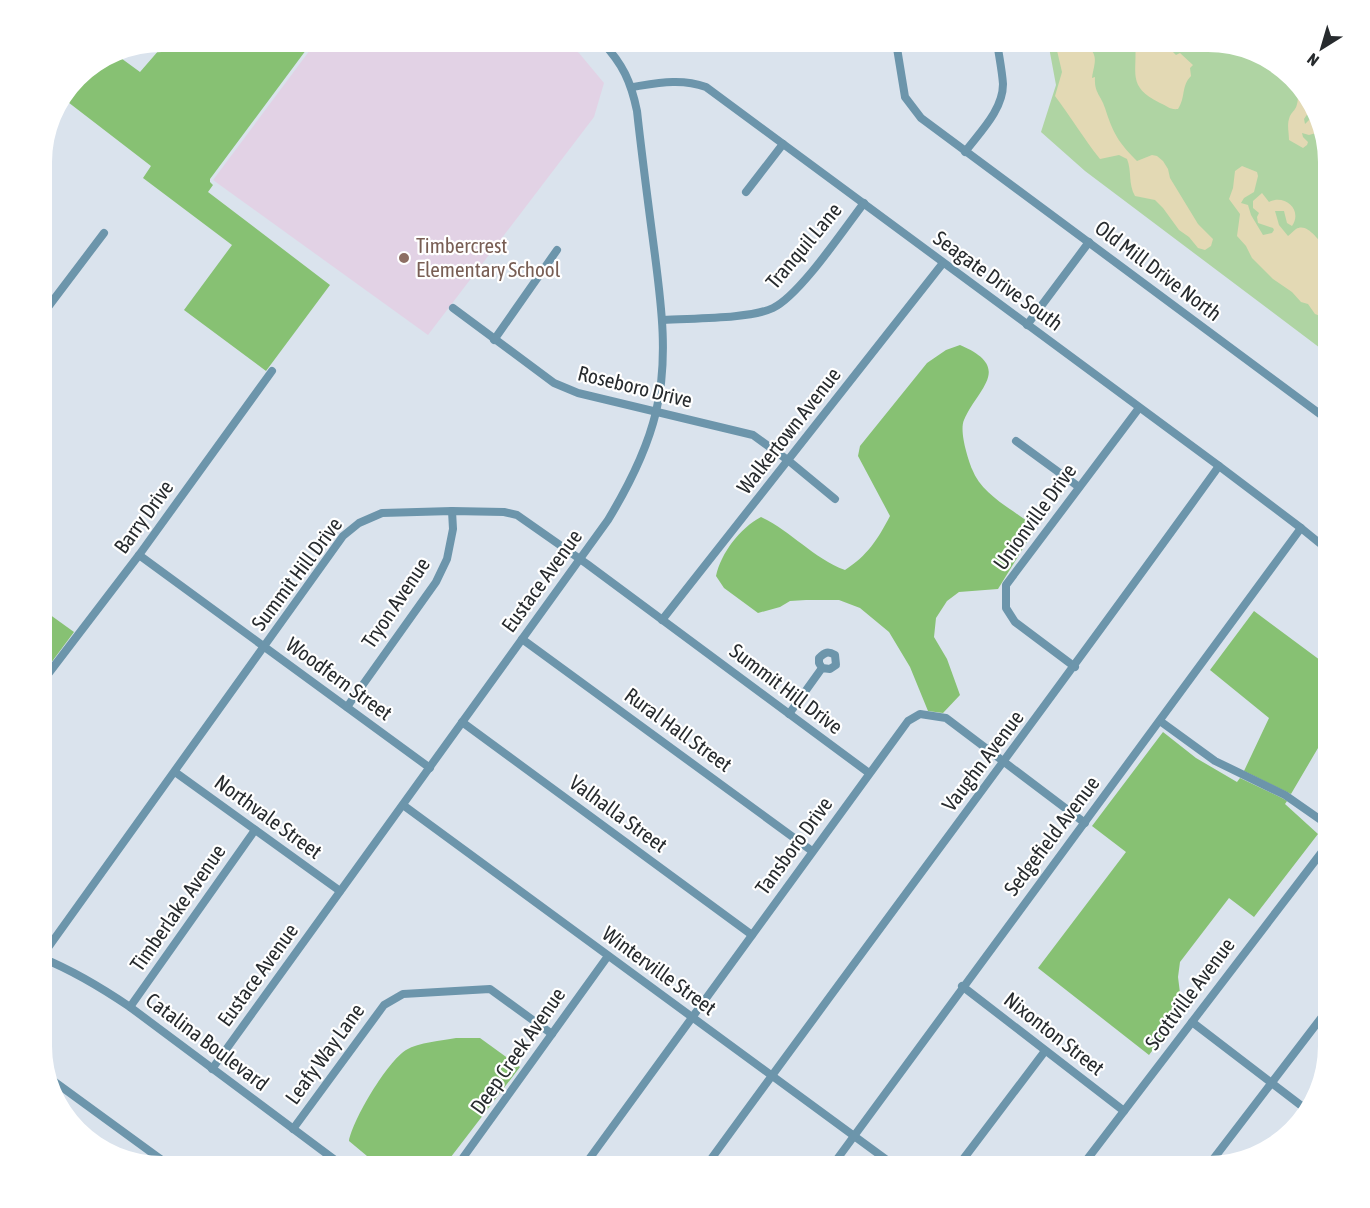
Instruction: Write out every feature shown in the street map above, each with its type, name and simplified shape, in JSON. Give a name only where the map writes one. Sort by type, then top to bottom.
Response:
[{"type":"street","name":"Eustace Avenue","points":[[212,1069],[608,520],[630,483],[656,412],[663,370],[663,320],[637,111],[632,87],[610,52]]},
{"type":"street","name":"Old Mill Drive North","points":[[897,52],[902,86],[910,106],[921,118],[1317,412]]},
{"type":"street","points":[[965,152],[996,111],[1001,98],[1003,84],[998,52]]},
{"type":"street","name":"Seagate Drive South","points":[[632,87],[670,81],[690,82],[706,87],[1317,541]]},
{"type":"street","points":[[746,192],[783,144]]},
{"type":"street","name":"Tranquil Lane","points":[[663,320],[754,314],[772,309],[799,287],[864,203]]},
{"type":"street","points":[[53,300],[104,233]]},
{"type":"street","points":[[1027,325],[1089,242]]},
{"type":"street","points":[[494,340],[557,250]]},
{"type":"street","name":"Walkertown Avenue","points":[[662,620],[943,263]]},
{"type":"street","name":"Roseboro Drive","points":[[453,308],[554,383],[578,393],[753,435],[835,499]]},
{"type":"street","name":"Barry Drive","points":[[53,668],[139,555],[272,371]]},
{"type":"street","name":"Unionville Drive","points":[[1075,667],[1015,622],[1006,608],[1006,585],[1139,408]]},
{"type":"street","points":[[1016,441],[1079,487]]},
{"type":"street","name":"Vaughn Avenue","points":[[713,1156],[1075,667],[1219,466]]},
{"type":"street","name":"Summit Hill Drive","points":[[53,942],[343,536],[359,523],[382,513],[452,511],[504,512],[517,515],[869,773]]},
{"type":"street","name":"Tryon Avenue","points":[[346,707],[436,582],[447,559],[453,529],[452,511]]},
{"type":"street","name":"Sedgefield Avenue","points":[[839,1156],[962,986],[1085,823],[1301,528]]},
{"type":"street","name":"Woodfern Street","points":[[139,555],[430,768]]},
{"type":"street","name":"Rural Hall Street","points":[[522,639],[812,850]]},
{"type":"street","points":[[789,714],[822,668]]},
{"type":"street","name":"Tansboro Drive","points":[[591,1156],[908,721],[920,714],[946,718],[1085,823]]},
{"type":"street","points":[[1160,721],[1215,761],[1285,795],[1318,818]]},
{"type":"street","name":"Valhalla Street","points":[[462,722],[752,935]]},
{"type":"street","name":"Northvale Street","points":[[175,772],[340,891]]},
{"type":"street","name":"Winterville Street","points":[[403,804],[881,1156]]},
{"type":"street","name":"Timberlake Avenue","points":[[130,1007],[255,830]]},
{"type":"street","name":"Scottville Avenue","points":[[1090,1156],[1318,857]]},
{"type":"street","name":"Deep Creek Avenue","points":[[465,1156],[608,956]]},
{"type":"street","name":"Catalina Boulevard","points":[[53,962],[99,986],[130,1007],[330,1156]]},
{"type":"street","name":"Nixonton Street","points":[[962,986],[1124,1111]]},
{"type":"street","name":"Leafy Way Lane","points":[[293,1128],[384,1005],[403,994],[490,989],[552,1034]]},
{"type":"street","points":[[1192,1022],[1300,1105]]},
{"type":"street","points":[[1217,1155],[1318,1022]]},
{"type":"street","points":[[966,1156],[1045,1051]]},
{"type":"street","points":[[61,1086],[155,1155]]},
{"type":"shaded area","name":"Timbercrest Elementary School","points":[[309,52],[578,52],[604,83],[594,117],[428,335],[213,180]]},
{"type":"green space","points":[[157,52],[305,52],[210,179],[213,185],[208,192],[330,285],[266,371],[184,310],[232,245],[143,178],[151,166],[70,104],[90,80],[108,67],[123,60],[140,72]]},
{"type":"green space","points":[[1050,52],[1222,53],[1256,64],[1280,80],[1290,90],[1306,114],[1315,141],[1317,156],[1317,346],[1085,171],[1041,132],[1056,85]]},
{"type":"green space","points":[[960,345],[976,354],[985,362],[989,370],[988,379],[964,420],[963,431],[968,459],[977,478],[990,494],[1032,525],[1033,532],[998,589],[959,592],[947,601],[936,618],[934,637],[947,659],[960,695],[943,713],[928,711],[910,667],[889,632],[860,608],[839,600],[806,600],[790,601],[780,607],[758,613],[724,588],[716,576],[722,559],[732,542],[761,517],[833,565],[845,570],[860,559],[876,540],[890,516],[858,456],[860,446],[927,363],[946,350]]},
{"type":"green space","points":[[1254,611],[1318,658],[1318,749],[1291,794],[1244,771],[1269,718],[1210,670]]},
{"type":"green space","points":[[53,617],[74,632],[53,660]]},
{"type":"green space","points":[[1163,732],[1196,758],[1237,782],[1240,778],[1287,801],[1285,804],[1318,834],[1254,917],[1229,898],[1180,962],[1178,977],[1180,993],[1190,1001],[1149,1055],[1038,968],[1126,852],[1092,826]]},
{"type":"green space","points":[[456,1038],[480,1038],[520,1067],[452,1156],[367,1156],[349,1141],[357,1119],[381,1078],[398,1056],[411,1047]]},
{"type":"sand","points":[[1057,52],[1092,52],[1095,63],[1092,78],[1095,77],[1097,90],[1117,137],[1137,161],[1152,155],[1163,161],[1170,178],[1198,224],[1213,239],[1211,246],[1205,250],[1198,248],[1179,230],[1155,200],[1135,196],[1127,159],[1119,155],[1100,159],[1055,96],[1062,72]]},
{"type":"sand","points":[[1135,52],[1173,52],[1176,55],[1180,53],[1193,65],[1190,68],[1191,76],[1178,109],[1169,108],[1142,91],[1135,70]]},
{"type":"sand","points":[[1297,100],[1307,115],[1304,119],[1305,124],[1309,120],[1314,134],[1302,133],[1308,142],[1303,148],[1289,140],[1289,119]]},
{"type":"sand","points":[[1242,166],[1257,172],[1254,192],[1244,198],[1241,203],[1248,205],[1263,235],[1272,233],[1274,230],[1258,223],[1259,213],[1253,208],[1253,201],[1262,193],[1269,202],[1281,200],[1294,209],[1295,220],[1292,226],[1287,223],[1284,211],[1275,211],[1279,225],[1288,236],[1300,227],[1308,230],[1317,238],[1317,315],[1308,304],[1301,302],[1292,292],[1273,279],[1252,258],[1246,246],[1237,236],[1240,214],[1229,199],[1235,171]]},
{"type":"place","name":"Timbercrest Elementary School","points":[[404,258]]}]
